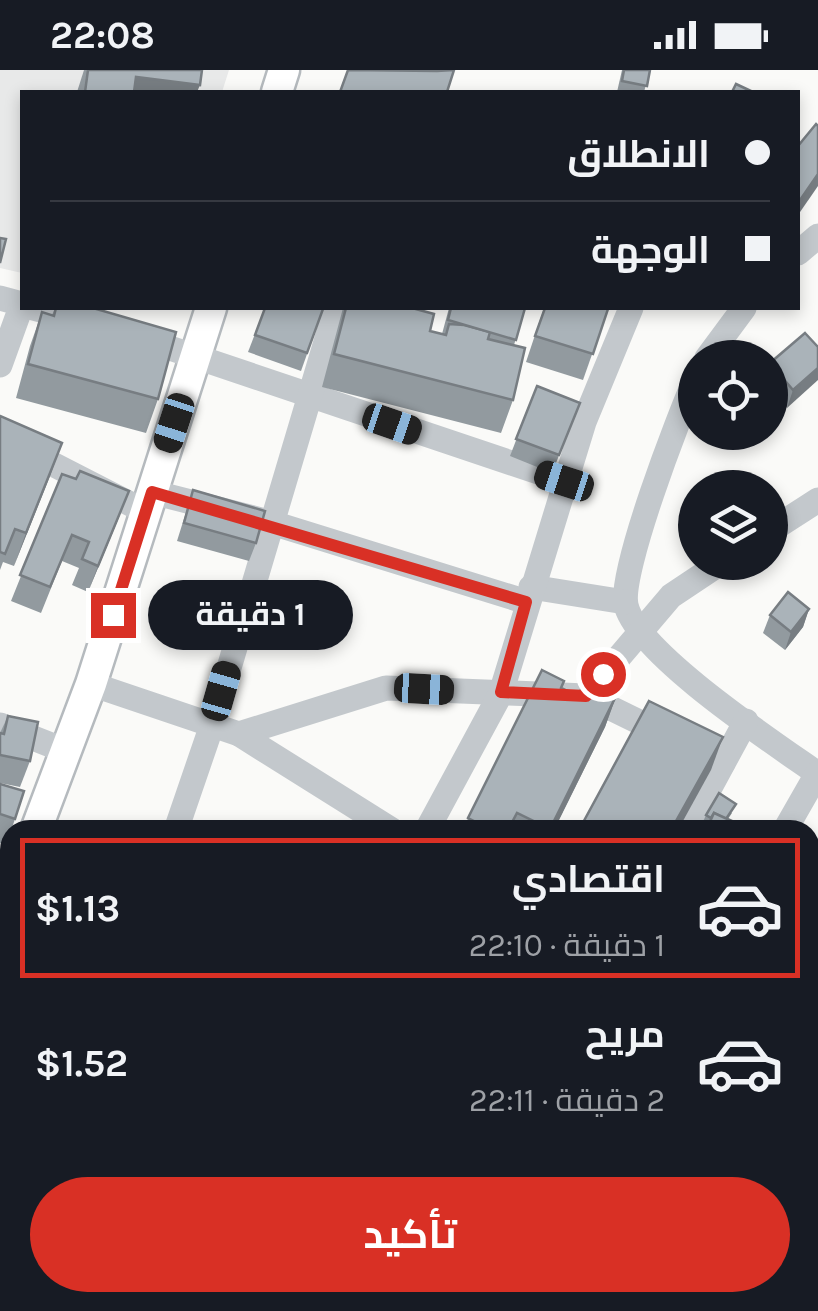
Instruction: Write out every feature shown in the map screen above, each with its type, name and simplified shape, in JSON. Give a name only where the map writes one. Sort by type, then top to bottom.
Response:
[{"type":"main road","points":[[31,817],[66,751],[91,684],[209,310]]},
{"type":"street","points":[[0,365],[20,310]]},
{"type":"street","points":[[40,310],[196,354],[564,481]]},
{"type":"street","points":[[179,820],[212,725],[269,522],[335,310]]},
{"type":"street","points":[[433,820],[501,692],[564,481],[630,310]]},
{"type":"street","points":[[720,340],[743,310]]},
{"type":"street","points":[[678,429],[631,565],[625,602],[638,630],[746,721],[817,774],[791,820]]},
{"type":"street","points":[[0,437],[149,502],[269,522],[529,594],[625,602]]},
{"type":"street","points":[[788,519],[818,500]]},
{"type":"street","points":[[586,696],[638,630],[671,596],[695,580]]},
{"type":"street","points":[[91,684],[238,734],[376,820]]},
{"type":"street","points":[[238,734],[386,688],[586,696],[723,764]]},
{"type":"street","points":[[692,820],[746,721]]},
{"type":"street","points":[[0,724],[66,751]]},
{"type":"shaded area","points":[[0,70],[229,70],[223,90],[20,90],[20,273],[0,268]]},
{"type":"building","points":[[88,70],[202,70],[200,85],[136,77],[134,90],[85,90]]},
{"type":"building","points":[[348,70],[454,70],[448,90],[341,90]]},
{"type":"building","points":[[624,70],[650,70],[647,86],[622,81]]},
{"type":"building","points":[[816,124],[818,174],[800,200],[800,144]]},
{"type":"building","points":[[0,238],[6,239],[0,263]]},
{"type":"building","points":[[56,310],[100,310],[176,332],[158,399],[28,364],[42,312],[54,316]]},
{"type":"building","points":[[264,310],[323,310],[307,353],[255,335]]},
{"type":"building","points":[[345,310],[419,310],[434,314],[430,331],[446,335],[449,324],[464,325],[490,332],[488,339],[525,348],[513,400],[334,354]]},
{"type":"building","points":[[450,310],[524,310],[516,340],[448,320]]},
{"type":"building","points":[[544,310],[608,310],[593,354],[535,336]]},
{"type":"building","points":[[805,333],[818,347],[818,368],[793,390],[788,384],[788,348]]},
{"type":"building","points":[[537,386],[580,403],[559,455],[516,439]]},
{"type":"building","points":[[0,416],[62,443],[26,533],[15,529],[5,554],[0,552]]},
{"type":"building","points":[[80,471],[129,491],[98,566],[82,559],[89,542],[72,535],[50,587],[20,575],[62,474],[76,479]]},
{"type":"building","points":[[193,490],[265,511],[256,543],[184,523]]},
{"type":"building","points":[[788,592],[809,609],[791,632],[770,615]]},
{"type":"building","points":[[542,670],[564,681],[561,688],[578,696],[586,679],[617,694],[554,820],[531,820],[517,813],[513,820],[468,818]]},
{"type":"building","points":[[649,701],[723,737],[677,820],[584,820]]},
{"type":"building","points":[[8,716],[38,722],[30,761],[0,755],[0,733],[4,734]]},
{"type":"building","points":[[0,784],[24,791],[15,819],[0,814]]},
{"type":"building","points":[[719,793],[736,804],[726,819],[714,813],[711,818],[706,815]]},
{"type":"building","points":[[714,813],[730,820],[711,820]]},
{"type":"route","points":[[113,615],[152,492],[269,522],[526,602],[501,692],[586,696],[603,674]]}]
